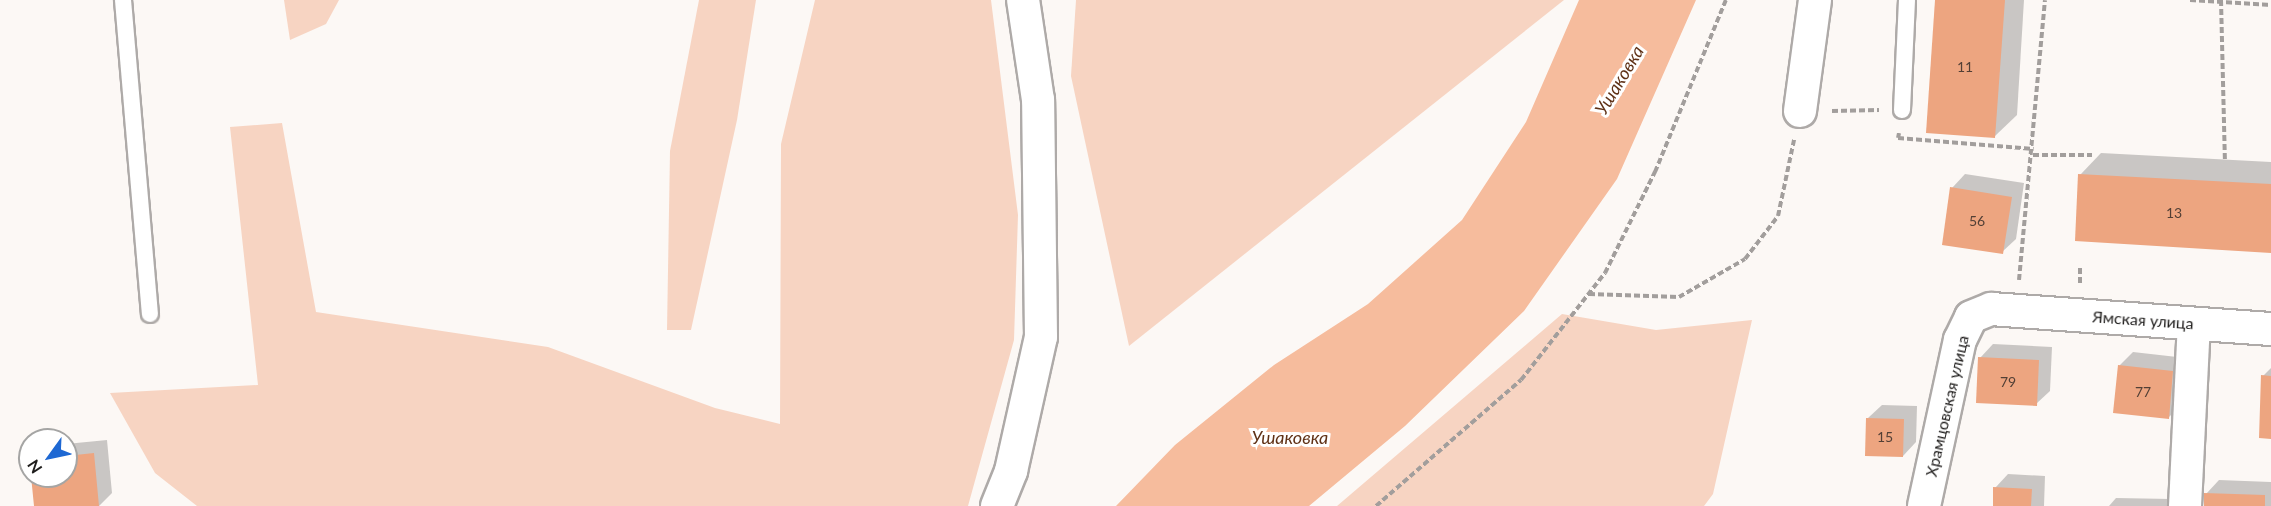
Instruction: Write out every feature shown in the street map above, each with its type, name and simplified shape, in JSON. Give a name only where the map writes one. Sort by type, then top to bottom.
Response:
[{"type":"street","points":[[997,506],[1011,471],[1041,337],[1038,100],[1023,0]]},
{"type":"street","points":[[1800,111],[1815,0]]},
{"type":"street","name":"Храмцовская улица","points":[[1924,506],[1960,340],[1971,317],[1991,309],[2015,310]]},
{"type":"street","name":"Ямская улица","points":[[2015,310],[2271,329]]},
{"type":"street","points":[[2185,498],[2194,324]]},
{"type":"lane","points":[[123,0],[150,314]]},
{"type":"lane","points":[[1902,110],[1907,0]]},
{"type":"path","points":[[1376,506],[1521,380],[1605,273],[1655,172],[1726,0]]},
{"type":"path","points":[[2015,310],[2034,149],[2045,0]]},
{"type":"path","points":[[2190,0],[2271,5]]},
{"type":"path","points":[[2221,1],[2225,161]]},
{"type":"path","points":[[1588,294],[1679,297],[1745,259],[1778,216],[1800,111],[1902,110],[1898,138],[2034,149]]},
{"type":"path","points":[[2033,155],[2092,155]]},
{"type":"shaded area","points":[[284,0],[339,0],[326,24],[290,40]]},
{"type":"shaded area","points":[[699,0],[756,0],[737,120],[691,330],[667,330],[670,151]]},
{"type":"shaded area","points":[[815,0],[991,0],[1018,215],[1014,340],[968,506],[197,506],[155,473],[110,393],[258,385],[230,127],[282,123],[316,312],[548,347],[715,408],[780,424],[781,144]]},
{"type":"shaded area","points":[[1076,0],[1564,0],[1129,346],[1071,76]]},
{"type":"shaded area","points":[[1562,314],[1656,330],[1752,320],[1713,494],[1704,506],[1337,506]]},
{"type":"water","name":"Ушаковка","points":[[1579,0],[1696,0],[1617,179],[1524,311],[1405,426],[1309,506],[1116,506],[1175,445],[1274,365],[1368,304],[1462,220],[1526,122]]},
{"type":"building","points":[[1935,0],[2005,0],[1995,138],[1926,133]]},
{"type":"building","points":[[2078,174],[2271,184],[2271,253],[2075,241]]},
{"type":"building","points":[[1950,187],[2012,197],[2003,254],[1942,245]]},
{"type":"building","points":[[1978,357],[2039,360],[2037,406],[1976,403]]},
{"type":"building","points":[[2118,365],[2173,371],[2169,419],[2113,413]]},
{"type":"building","points":[[2261,375],[2271,376],[2271,439],[2259,438]]},
{"type":"building","points":[[1866,418],[1904,419],[1903,457],[1865,456]]},
{"type":"building","points":[[94,453],[99,506],[34,506],[32,488],[78,488],[78,455]]},
{"type":"building","points":[[1993,487],[2032,489],[2031,506],[1993,506]]},
{"type":"building","points":[[2204,493],[2265,495],[2265,506],[2204,506]]}]
